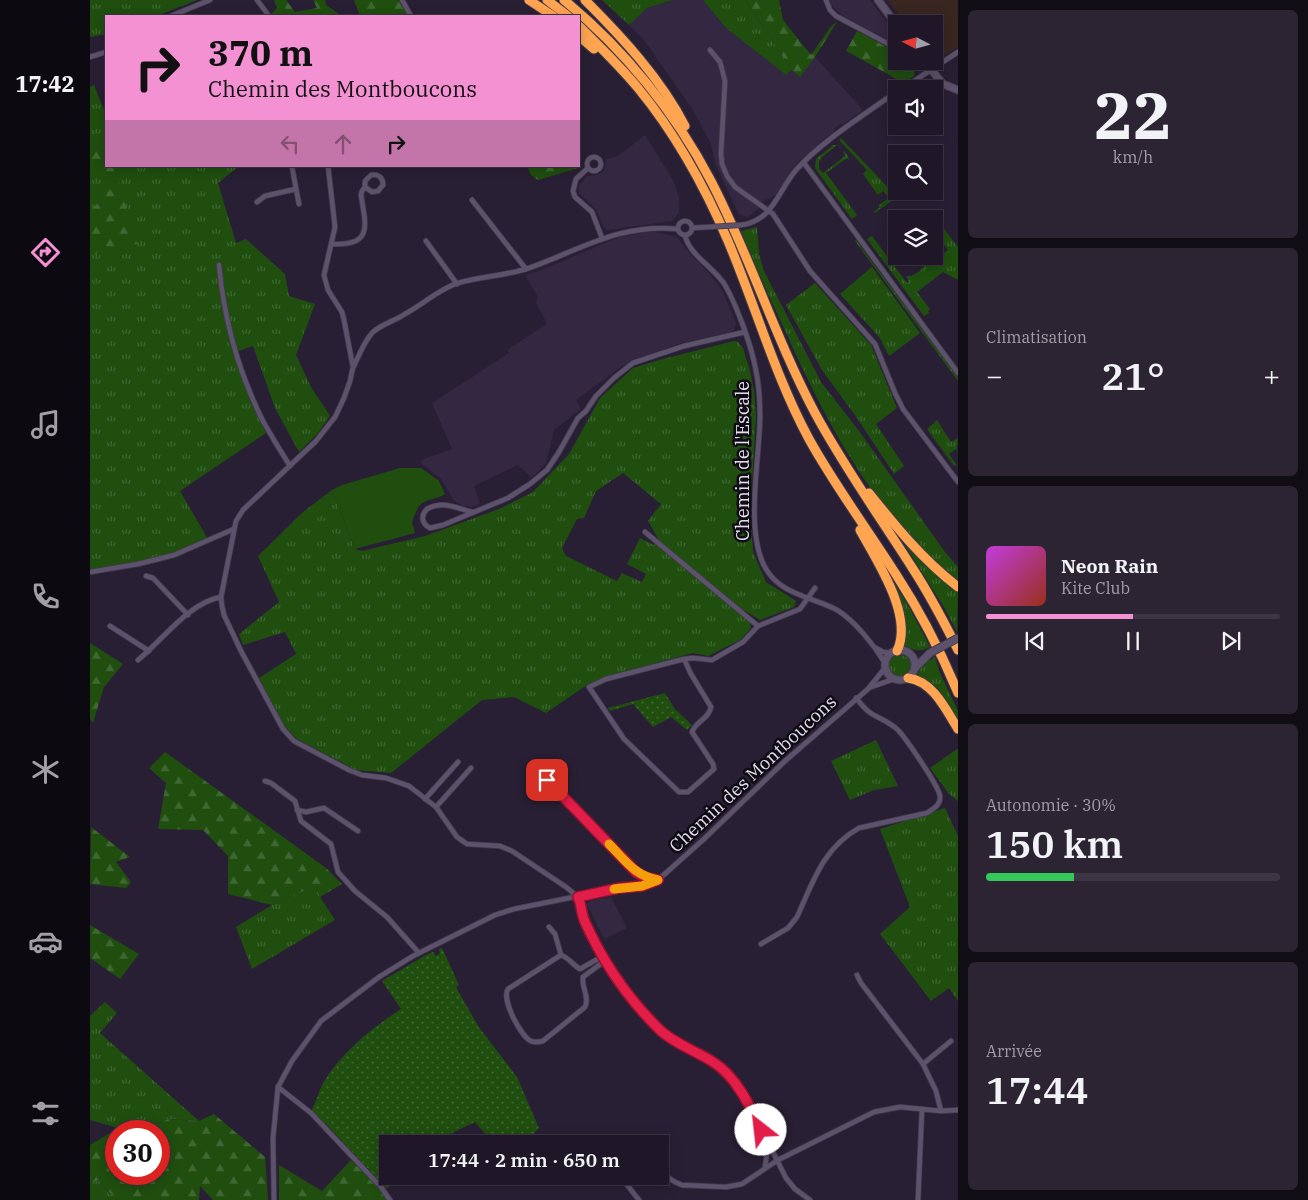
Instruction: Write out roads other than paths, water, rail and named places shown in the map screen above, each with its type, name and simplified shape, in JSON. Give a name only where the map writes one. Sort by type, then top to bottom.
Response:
[{"type":"highway","points":[[529,0],[552,15]]},
{"type":"highway","points":[[547,0],[567,15]]},
{"type":"highway","points":[[564,0],[607,39],[637,71],[671,115],[698,158],[729,218],[802,388],[838,453],[939,612],[958,650]]},
{"type":"highway","points":[[585,0],[626,43],[657,82],[684,124],[698,158]]},
{"type":"highway","points":[[580,27],[617,64],[651,105],[700,183],[718,217],[788,395],[809,439],[917,608],[945,662],[958,693]]},
{"type":"highway","points":[[580,37],[651,105]]},
{"type":"highway","points":[[838,453],[902,535],[926,560],[958,587]]},
{"type":"highway","points":[[838,486],[880,566],[895,602],[901,623],[902,635],[894,652]]},
{"type":"highway","points":[[908,678],[921,682],[931,690],[958,729]]},
{"type":"street","points":[[173,15],[210,0]]},
{"type":"street","points":[[257,0],[268,15]]},
{"type":"street","points":[[402,0],[411,15]]},
{"type":"street","points":[[826,0],[830,10],[836,16],[888,44]]},
{"type":"street","points":[[878,0],[889,15]]},
{"type":"street","points":[[710,50],[720,62],[725,81],[722,164],[727,176],[735,186],[769,210],[781,224],[810,271],[875,344],[903,409],[958,482]]},
{"type":"street","points":[[90,58],[105,52]]},
{"type":"street","points":[[943,62],[958,52]]},
{"type":"street","points":[[915,80],[930,70],[943,84],[958,90]]},
{"type":"street","points":[[692,228],[741,225],[758,220],[769,210],[795,171],[804,162],[888,98]]},
{"type":"street","points":[[804,162],[958,373]]},
{"type":"street","points":[[292,167],[300,204]]},
{"type":"street","points":[[328,167],[335,227],[324,275],[326,284],[342,312],[353,368]]},
{"type":"street","points":[[588,168],[576,179],[572,191],[575,197],[592,212],[602,238]]},
{"type":"street","points":[[332,244],[356,242],[364,233],[366,225],[362,195],[365,181],[368,176],[374,174],[382,179],[383,185],[378,192],[372,192],[365,187]]},
{"type":"street","points":[[257,202],[265,196],[296,189]]},
{"type":"street","points":[[472,200],[526,269]]},
{"type":"street","points":[[684,221],[689,222],[692,228],[691,232],[685,236],[679,233],[678,229],[680,223],[684,221]]},
{"type":"street","points":[[678,229],[644,228],[602,238],[526,269],[457,284],[372,334],[363,347],[353,368],[344,398],[335,417],[316,441],[243,510],[236,520],[221,596],[224,615],[282,729],[294,741],[349,770],[362,775],[386,778],[409,786],[436,808],[457,837],[467,844],[500,846],[512,851],[578,897],[581,902],[584,921],[604,958],[638,1006],[662,1032],[713,1062],[727,1074],[756,1118],[786,1178],[795,1189],[810,1200]]},
{"type":"street","name":"Chemin de l'Escale","points":[[685,236],[692,251],[724,285],[745,332],[756,370],[760,417],[755,482],[758,553],[766,570],[784,587],[841,613],[852,622],[872,646],[885,666]]},
{"type":"street","points":[[426,241],[457,284]]},
{"type":"street","points":[[219,265],[224,304],[241,365],[264,422],[290,466]]},
{"type":"street","points":[[472,512],[441,504],[426,509],[423,521],[426,526],[433,528],[508,498],[530,484],[547,470],[578,418],[602,390],[633,363],[684,346],[745,332]]},
{"type":"street","points":[[90,572],[174,556],[234,529]]},
{"type":"street","points":[[645,532],[758,626]]},
{"type":"street","points":[[146,576],[153,578],[188,615]]},
{"type":"street","points":[[684,659],[711,707],[708,716],[699,722],[692,732],[713,764],[714,769],[688,792],[683,793],[679,792],[624,738],[589,687],[606,679],[684,659],[712,660],[743,642],[758,626],[800,609],[815,588]]},
{"type":"street","points":[[138,660],[167,631],[207,601],[221,596]]},
{"type":"street","points":[[110,626],[149,651]]},
{"type":"street","points":[[915,668],[914,660],[903,651],[894,652],[885,666],[888,675],[894,679],[908,678],[930,653],[958,638]]},
{"type":"street","name":"Chemin de l'Escale","points":[[872,646],[884,652],[894,652]]},
{"type":"street","points":[[909,654],[930,653]]},
{"type":"street","name":"Chemin des Montboucons","points":[[868,689],[885,666]]},
{"type":"street","name":"Chemin des Montboucons","points":[[278,1087],[292,1061],[321,1021],[379,977],[419,953],[495,915],[514,909],[619,888],[642,886],[658,880],[704,839],[785,760],[856,698],[868,689],[894,679]]},
{"type":"street","points":[[761,944],[792,924],[826,856],[843,839],[859,828],[927,813],[936,808],[939,802],[938,790],[914,751],[898,730],[864,708],[856,698]]},
{"type":"street","points":[[425,799],[458,762]]},
{"type":"street","points":[[560,762],[548,775],[547,780],[636,872],[645,877],[658,880]]},
{"type":"street","points":[[436,808],[471,768]]},
{"type":"street","points":[[265,782],[270,783],[295,801],[301,821],[331,844],[338,872],[355,891],[387,917],[419,953]]},
{"type":"street","points":[[298,810],[306,812],[324,808],[358,831]]},
{"type":"street","points":[[549,926],[556,934],[561,955]]},
{"type":"street","points":[[561,955],[508,989],[506,993],[506,1000],[519,1029],[530,1041],[537,1043],[543,1041],[586,1007],[587,999],[582,984],[583,977],[604,958]]},
{"type":"street","points":[[561,955],[580,969],[604,958]]},
{"type":"street","points":[[856,975],[924,1064],[936,1092],[941,1111]]},
{"type":"street","points":[[924,1064],[951,1041]]},
{"type":"street","points":[[274,1200],[273,1138],[278,1087]]},
{"type":"street","points":[[278,1087],[311,1113],[382,1187],[390,1200]]},
{"type":"street","points":[[669,1178],[682,1185],[726,1187],[742,1184],[778,1160],[874,1112],[900,1107],[941,1111],[958,1110]]},
{"type":"street","points":[[918,1200],[922,1109]]},
{"type":"street","points":[[765,1168],[768,1143]]},
{"type":"street","points":[[627,1185],[639,1200]]}]
